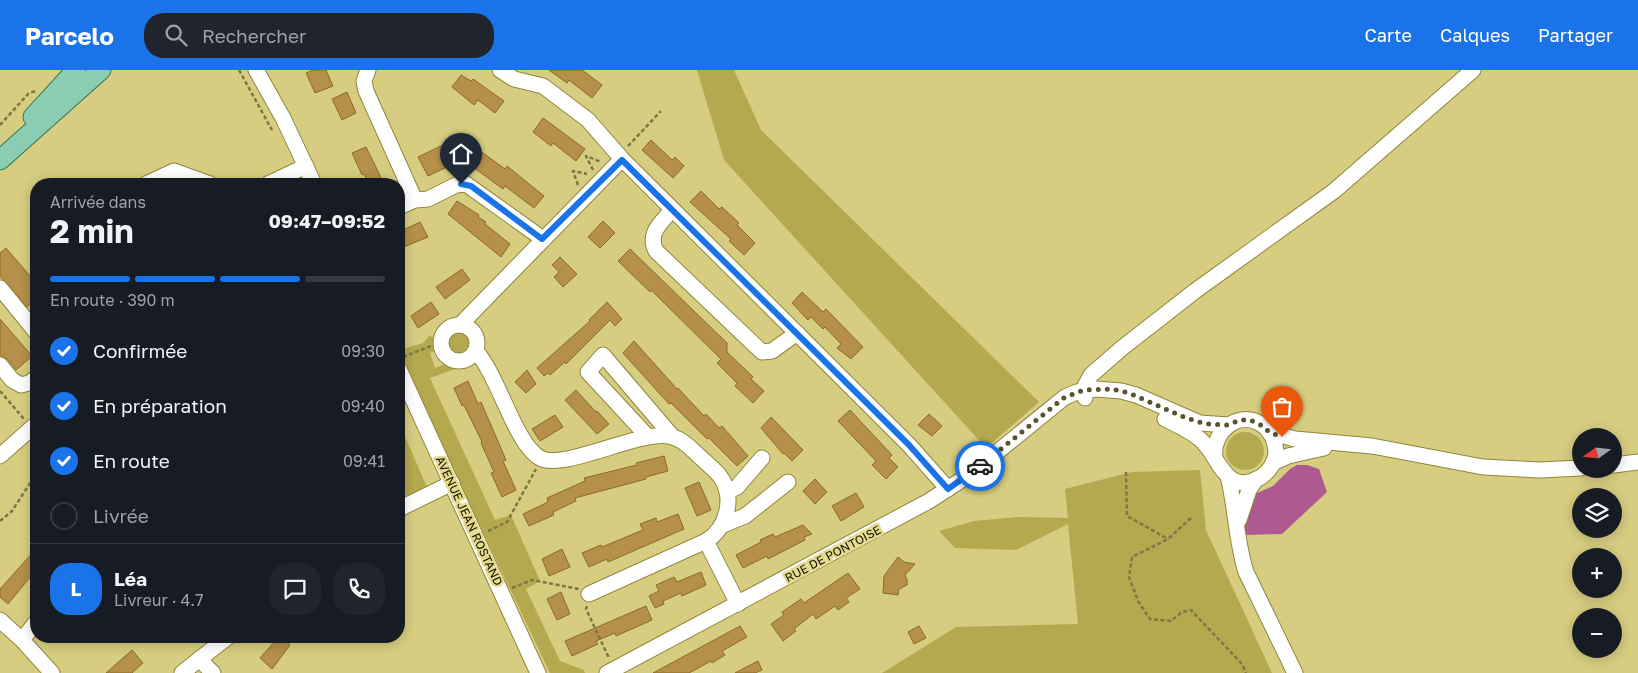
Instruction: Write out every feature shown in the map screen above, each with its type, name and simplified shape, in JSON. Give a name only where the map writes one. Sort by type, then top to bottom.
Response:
[{"type":"main road","points":[[0,152],[76,70]]},
{"type":"main road","points":[[0,160],[101,70]]},
{"type":"street","points":[[256,70],[283,118],[311,178]]},
{"type":"street","points":[[368,70],[364,81],[366,91],[404,178]]},
{"type":"street","points":[[500,70],[519,81],[543,86],[588,120],[618,162],[672,210],[797,333],[909,445],[948,489]]},
{"type":"street","points":[[1085,395],[1091,376],[1122,348],[1195,291],[1334,191],[1473,70]]},
{"type":"street","points":[[460,325],[618,162]]},
{"type":"street","points":[[281,178],[306,166]]},
{"type":"street","points":[[159,178],[174,171],[193,178]]},
{"type":"street","points":[[405,180],[414,200]]},
{"type":"street","points":[[405,204],[414,200],[428,198],[456,185],[466,184],[542,239]]},
{"type":"street","points":[[672,210],[653,234],[653,243],[656,251],[762,352],[772,351],[797,333]]},
{"type":"street","points":[[0,288],[30,325]]},
{"type":"street","points":[[460,325],[467,326],[475,334],[478,344],[476,351],[466,360],[453,360],[445,354],[441,342],[447,329],[460,325]]},
{"type":"street","points":[[476,351],[488,368],[523,439],[532,452],[542,459],[561,460],[648,437],[672,436]]},
{"type":"street","points":[[589,594],[706,541],[716,534],[723,524],[728,504],[727,492],[720,476],[688,446],[672,436],[603,355],[588,372],[648,437]]},
{"type":"street","points":[[0,366],[12,380],[21,385],[30,381]]},
{"type":"street","name":"AVENUE JEAN ROSTAND","points":[[405,382],[538,673]]},
{"type":"street","points":[[1085,395],[1121,391],[1136,395],[1200,423],[1228,425],[1240,420],[1250,420],[1263,426],[1269,432],[1276,450],[1273,464]]},
{"type":"street","points":[[1085,395],[1107,398],[1133,405],[1190,432],[1207,446],[1221,470],[1228,476],[1242,481],[1256,479],[1264,474],[1273,464],[1294,454],[1340,444]]},
{"type":"street","name":"RUE DE PONTOISE","points":[[610,671],[894,521],[948,489],[1045,413],[1085,395]]},
{"type":"street","points":[[1215,458],[1216,440],[1228,425]]},
{"type":"street","points":[[0,456],[30,430]]},
{"type":"street","points":[[1269,432],[1295,440],[1372,446],[1442,460],[1497,468],[1540,470],[1572,468]]},
{"type":"street","points":[[727,492],[737,487],[762,458]]},
{"type":"street","points":[[1622,463],[1638,462]]},
{"type":"street","points":[[1228,476],[1238,526],[1241,555],[1246,572],[1295,673]]},
{"type":"street","points":[[1238,526],[1246,498],[1256,479]]},
{"type":"street","points":[[723,524],[744,516],[788,482]]},
{"type":"street","points":[[405,506],[452,484]]},
{"type":"street","points":[[706,541],[738,604]]},
{"type":"street","points":[[0,620],[22,640],[52,673]]},
{"type":"street","points":[[22,640],[30,630]]},
{"type":"street","points":[[182,673],[220,643]]},
{"type":"street","points":[[199,659],[213,673]]},
{"type":"path","points":[[239,70],[275,135]]},
{"type":"path","points":[[0,125],[29,93],[40,90]]},
{"type":"path","points":[[596,176],[586,156],[606,164],[618,162],[661,111]]},
{"type":"path","points":[[583,198],[573,171],[588,175]]},
{"type":"path","points":[[405,356],[441,342]]},
{"type":"path","points":[[0,391],[30,422]]},
{"type":"path","points":[[476,536],[508,522],[542,459]]},
{"type":"path","points":[[1126,472],[1127,516],[1168,539]]},
{"type":"path","points":[[0,522],[12,511],[30,483]]},
{"type":"path","points":[[1191,518],[1168,539],[1132,557],[1129,577],[1138,601],[1150,619],[1171,621],[1182,612],[1190,610],[1242,664],[1246,673]]},
{"type":"path","points":[[502,593],[532,580],[576,587],[589,594],[586,608],[610,671]]},
{"type":"shaded area","points":[[697,70],[734,70],[761,130],[1039,402],[986,448],[724,160]]},
{"type":"shaded area","points":[[460,333],[465,334],[471,340],[471,350],[465,356],[460,357],[455,356],[449,350],[448,345],[449,340],[455,334]]},
{"type":"shaded area","points":[[430,335],[435,340],[438,350],[430,353],[435,368],[447,363],[455,369],[430,378],[495,520],[511,515],[540,581],[526,589],[560,661],[584,670],[585,673],[550,673],[405,369],[405,348],[423,343]]},
{"type":"shaded area","points":[[1245,432],[1258,438],[1264,451],[1258,464],[1245,470],[1232,464],[1226,451],[1232,438]]},
{"type":"shaded area","points":[[405,437],[427,487],[405,497]]},
{"type":"shaded area","points":[[1297,465],[1307,465],[1319,469],[1327,492],[1282,534],[1245,535],[1245,518],[1255,494],[1273,486],[1290,469]]},
{"type":"shaded area","points":[[1200,470],[1206,530],[1272,673],[882,673],[956,627],[1078,624],[1068,524],[1016,550],[955,548],[939,531],[974,521],[1019,517],[1068,518],[1065,489],[1132,472]]},
{"type":"building","points":[[313,70],[326,70],[333,86],[315,93],[306,73]]},
{"type":"building","points":[[549,70],[582,70],[602,85],[592,98],[569,80],[567,83]]},
{"type":"building","points":[[461,75],[471,81],[473,79],[504,101],[495,113],[478,100],[474,105],[452,87]]},
{"type":"building","points":[[347,92],[356,113],[342,120],[332,99]]},
{"type":"building","points":[[543,118],[585,149],[576,161],[553,143],[551,146],[533,132]]},
{"type":"building","points":[[651,140],[672,160],[675,157],[684,166],[673,178],[642,150]]},
{"type":"building","points":[[443,145],[449,160],[445,162],[447,167],[428,176],[418,157]]},
{"type":"building","points":[[366,147],[381,178],[366,178],[364,174],[362,175],[352,153]]},
{"type":"building","points":[[476,148],[505,169],[507,166],[544,196],[534,208],[505,186],[503,189],[466,162]]},
{"type":"building","points":[[701,191],[719,209],[722,207],[739,223],[737,225],[755,243],[744,255],[729,241],[731,239],[690,202]]},
{"type":"building","points":[[457,201],[479,215],[478,217],[486,222],[485,224],[510,244],[501,257],[448,214]]},
{"type":"building","points":[[603,221],[615,233],[600,248],[588,237]]},
{"type":"building","points":[[420,222],[428,237],[405,247],[405,229]]},
{"type":"building","points":[[6,248],[30,276],[30,304],[27,307],[0,276],[0,253]]},
{"type":"building","points":[[630,249],[727,343],[727,352],[753,377],[751,379],[764,391],[753,403],[735,386],[737,383],[717,363],[721,359],[651,290],[650,292],[618,261]]},
{"type":"building","points":[[560,257],[577,274],[563,287],[554,277],[559,272],[552,265]]},
{"type":"building","points":[[462,269],[470,280],[445,299],[436,287]]},
{"type":"building","points":[[802,292],[823,312],[826,309],[863,347],[851,359],[837,348],[841,344],[825,327],[823,329],[811,317],[808,320],[792,303]]},
{"type":"building","points":[[431,302],[439,314],[418,328],[411,316]]},
{"type":"building","points":[[607,302],[622,319],[615,326],[610,320],[566,364],[565,362],[550,375],[548,373],[544,376],[537,368],[590,321]]},
{"type":"building","points":[[0,319],[30,354],[30,358],[16,370],[7,359],[0,355]]},
{"type":"building","points":[[634,341],[677,389],[704,416],[706,414],[719,428],[722,426],[748,456],[737,466],[671,403],[669,404],[623,353]]},
{"type":"building","points":[[527,370],[536,384],[526,393],[515,382]]},
{"type":"building","points":[[468,381],[478,404],[481,402],[506,460],[503,461],[516,490],[502,497],[491,473],[494,472],[482,442],[454,388]]},
{"type":"building","points":[[576,390],[609,424],[597,434],[565,400]]},
{"type":"building","points":[[850,410],[892,455],[889,458],[898,467],[886,479],[872,465],[876,461],[838,421]]},
{"type":"building","points":[[929,414],[942,426],[932,436],[918,425]]},
{"type":"building","points":[[555,415],[563,427],[540,441],[532,429]]},
{"type":"building","points":[[771,417],[803,450],[792,461],[783,454],[761,428]]},
{"type":"building","points":[[664,456],[668,471],[646,477],[646,479],[575,498],[576,501],[553,512],[554,515],[529,526],[523,514],[548,502],[547,498],[585,481],[584,478],[637,465],[636,463]]},
{"type":"building","points":[[815,479],[827,492],[815,504],[803,491]]},
{"type":"building","points":[[699,482],[711,510],[697,516],[685,488]]},
{"type":"building","points":[[856,493],[864,507],[841,521],[832,506]]},
{"type":"building","points":[[678,514],[684,529],[608,562],[607,559],[589,567],[582,553],[643,530],[640,524],[656,518],[657,522]]},
{"type":"building","points":[[803,525],[812,534],[804,537],[805,540],[768,559],[767,556],[743,568],[736,555],[773,534],[775,537]]},
{"type":"building","points":[[562,549],[570,567],[549,576],[542,559]]},
{"type":"building","points":[[30,556],[30,577],[8,604],[0,597],[0,589]]},
{"type":"building","points":[[898,557],[904,562],[915,564],[905,575],[907,585],[899,589],[898,595],[883,593],[884,576]]},
{"type":"building","points":[[701,572],[706,585],[682,596],[681,593],[663,601],[664,604],[655,608],[649,596],[659,591],[656,585],[674,577],[677,582]]},
{"type":"building","points":[[848,573],[860,589],[846,598],[849,602],[838,610],[835,606],[816,619],[813,614],[794,629],[796,631],[783,641],[771,624],[784,615],[782,612],[801,599],[804,603]]},
{"type":"building","points":[[561,592],[570,614],[557,620],[547,599]]},
{"type":"building","points":[[646,606],[652,620],[616,636],[615,633],[596,641],[598,644],[572,656],[565,641]]},
{"type":"building","points":[[740,626],[747,637],[722,651],[725,655],[712,663],[711,661],[689,673],[653,673]]},
{"type":"building","points":[[919,626],[926,638],[914,644],[908,632]]},
{"type":"building","points":[[273,643],[288,643],[290,645],[272,669],[260,658]]},
{"type":"building","points":[[132,650],[143,663],[132,673],[106,673]]},
{"type":"building","points":[[758,661],[762,670],[755,673],[735,673]]},
{"type":"way so far","points":[[980,466],[1065,397],[1084,390],[1112,389],[1129,393],[1200,423],[1219,426],[1228,425],[1240,420],[1250,420],[1259,423],[1269,432],[1282,437]]},
{"type":"route","points":[[461,184],[471,186],[542,239],[622,160],[909,445],[948,489],[980,466]]}]
